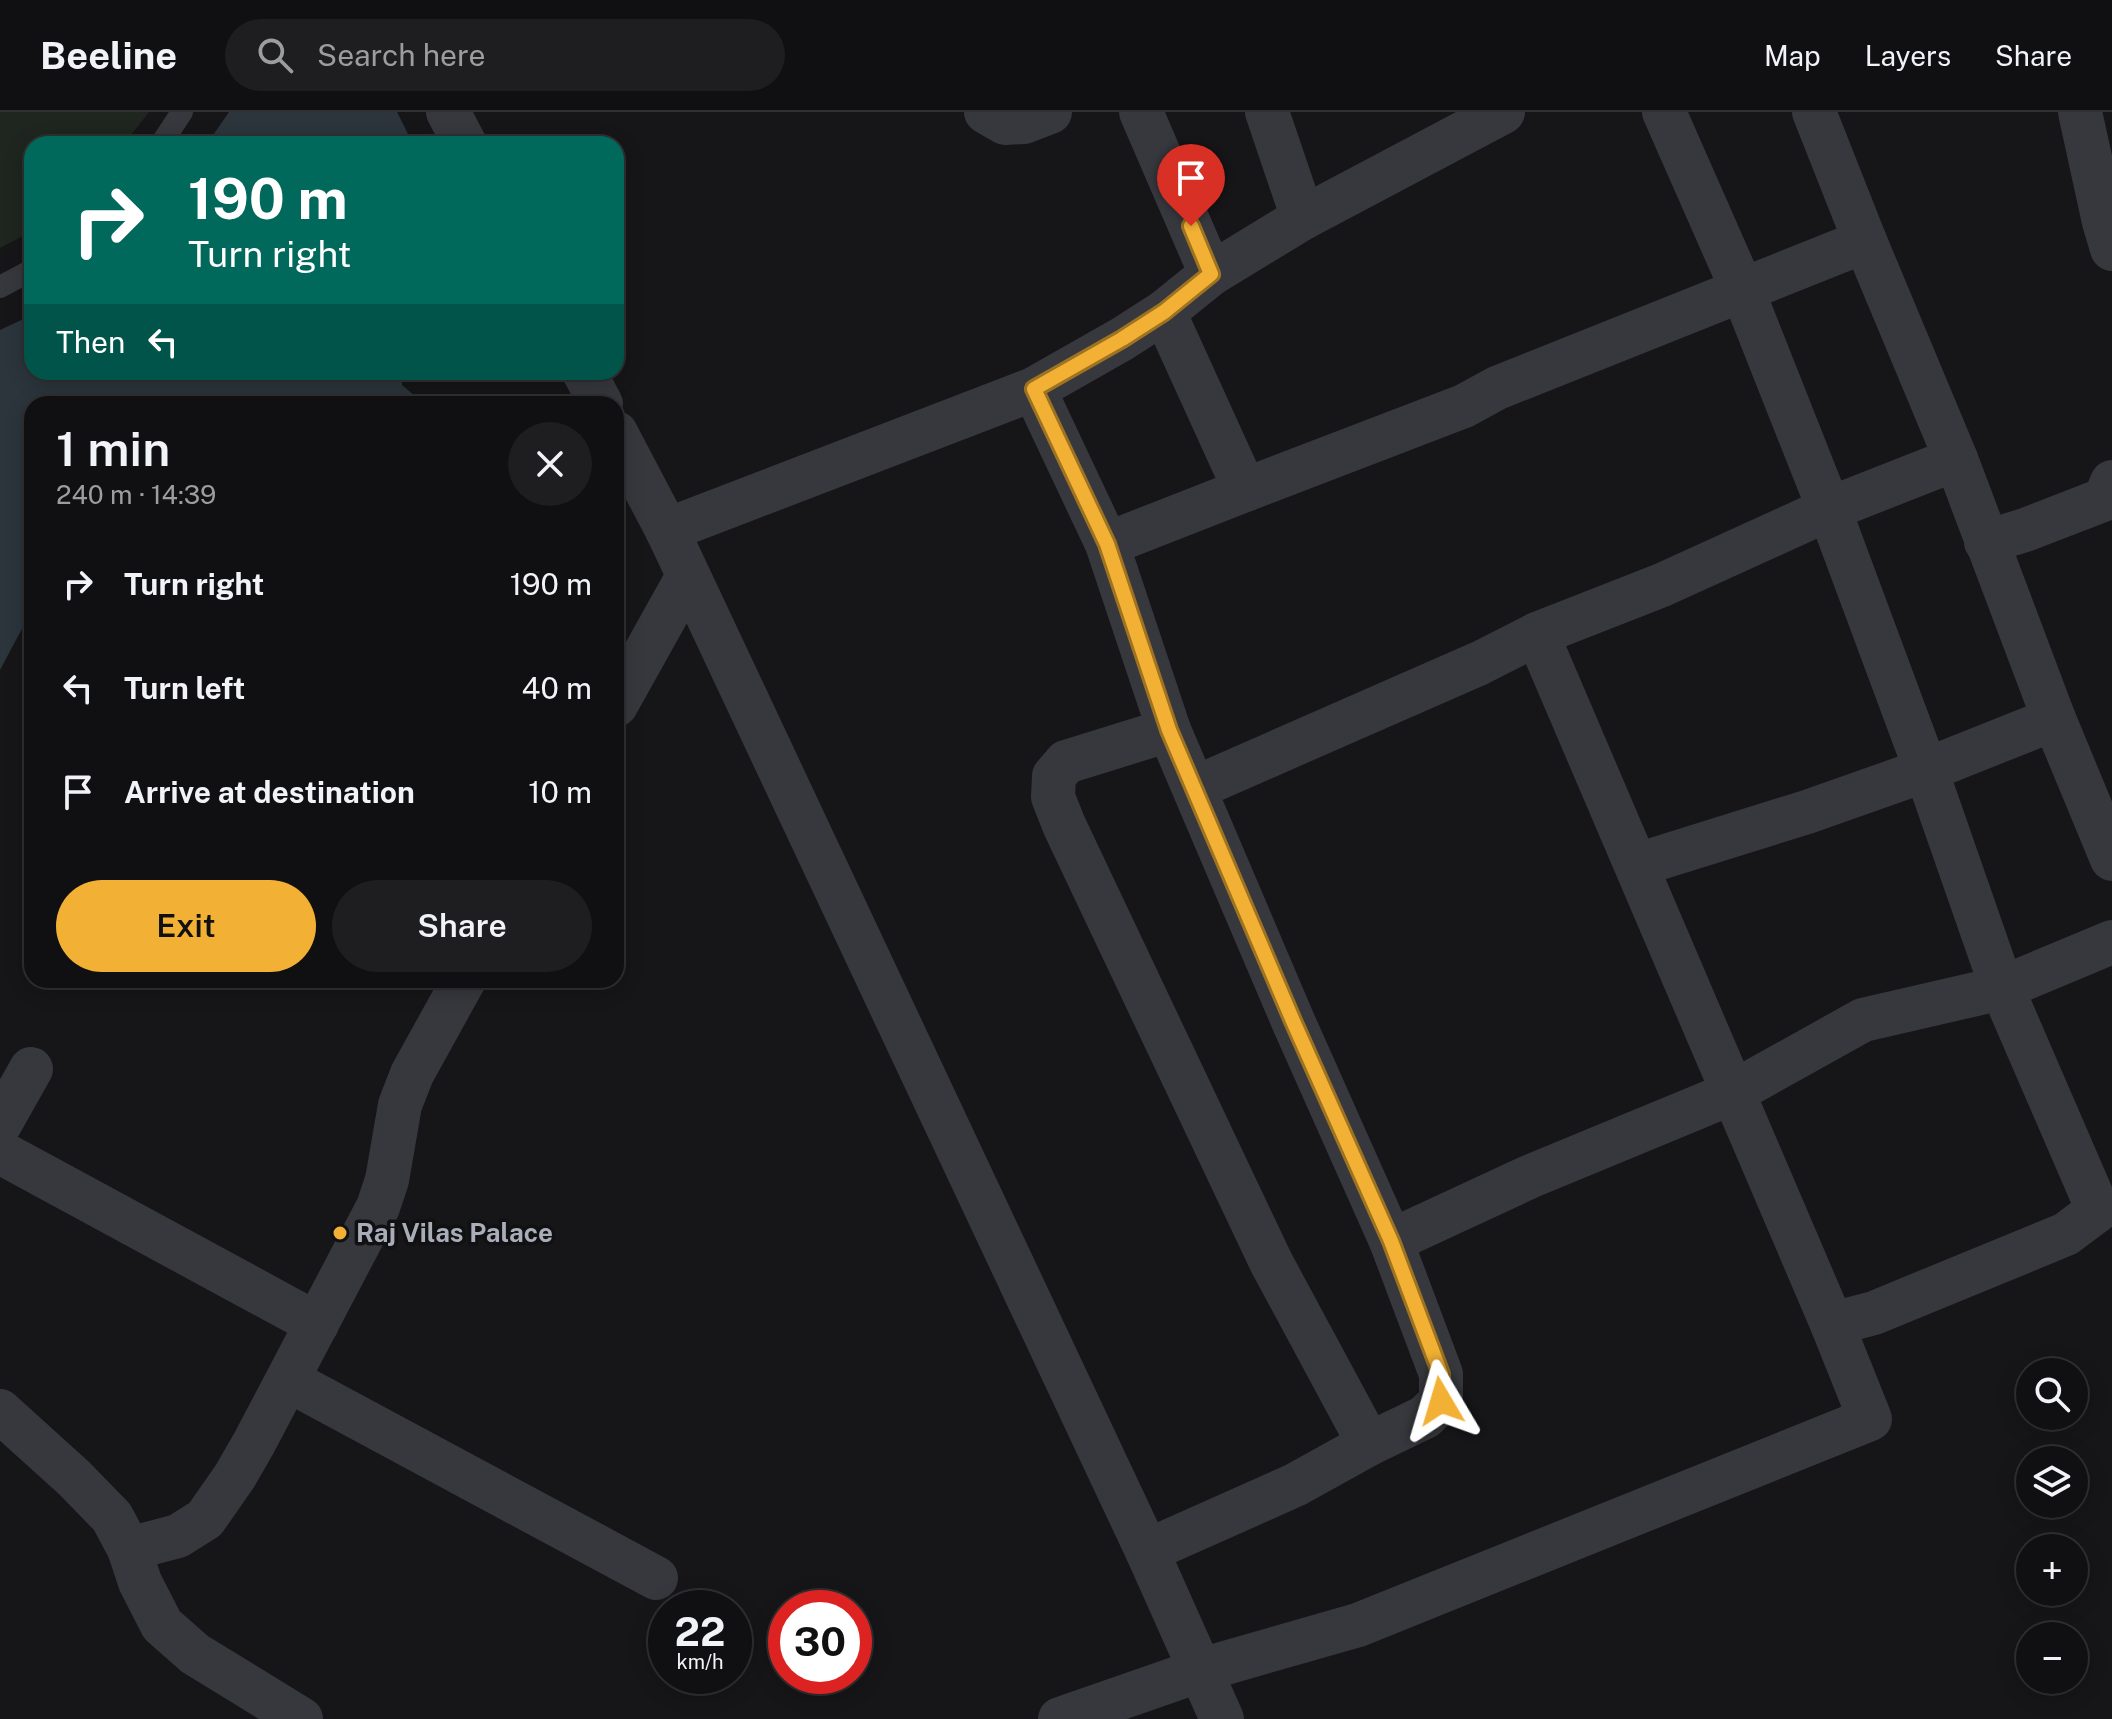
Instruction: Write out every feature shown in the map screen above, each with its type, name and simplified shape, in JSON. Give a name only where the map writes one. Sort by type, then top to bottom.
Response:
[{"type":"street","points":[[448,112],[461,136]]},
{"type":"street","points":[[986,112],[1005,123],[1024,122],[1050,112]]},
{"type":"street","points":[[1141,112],[1211,274]]},
{"type":"street","points":[[1267,112],[1303,218]]},
{"type":"street","points":[[667,530],[1034,389],[1122,339],[1164,312],[1211,274],[1303,218],[1503,112]]},
{"type":"street","points":[[1664,112],[1742,289],[1829,509],[1926,770],[2002,988],[2105,1206],[2066,1234],[1874,1313],[1832,1324]]},
{"type":"street","points":[[1814,112],[1956,459],[2054,719],[2112,859]]},
{"type":"street","points":[[2080,112],[2112,249]]},
{"type":"street","points":[[1107,544],[1464,406],[1497,388],[1865,241]]},
{"type":"street","points":[[1164,312],[1245,490]]},
{"type":"street","points":[[1034,389],[1107,544],[1169,730],[1391,1241],[1441,1374],[1441,1401],[1425,1417],[1295,1485],[1147,1551]]},
{"type":"street","points":[[624,448],[667,530],[1147,1551],[1222,1719]]},
{"type":"street","points":[[1195,788],[1456,674],[1537,634],[1662,585],[1829,509],[1956,459]]},
{"type":"street","points":[[1986,542],[2105,499],[2112,482]]},
{"type":"street","points":[[624,691],[688,576]]},
{"type":"street","points":[[1060,1719],[1201,1670],[1358,1625],[1870,1419],[1537,634]]},
{"type":"street","points":[[1637,865],[1807,812],[1926,770],[2054,719]]},
{"type":"street","points":[[1169,730],[1066,762],[1054,776],[1053,797],[1271,1262],[1369,1444]]},
{"type":"street","points":[[1391,1241],[1529,1177],[1732,1093],[1863,1020],[2002,988],[2112,942]]},
{"type":"street","points":[[129,1549],[178,1536],[205,1519],[235,1476],[378,1207],[387,1180],[400,1105],[412,1074],[460,988]]},
{"type":"street","points":[[0,1124],[31,1069]]},
{"type":"street","points":[[0,1152],[317,1324]]},
{"type":"street","points":[[288,1380],[656,1578]]},
{"type":"street","points":[[0,1411],[112,1517],[162,1625],[195,1654],[301,1719]]},
{"type":"lane","points":[[166,136],[182,112]]},
{"type":"lane","points":[[0,287],[24,274]]},
{"type":"shaded area","points":[[0,112],[149,112],[130,136],[24,136],[24,235],[0,248]]},
{"type":"shaded area","points":[[229,112],[397,112],[409,136],[212,136]]},
{"type":"shaded area","points":[[24,319],[24,380],[402,380],[402,385],[415,396],[24,396],[24,625],[0,670],[0,330]]},
{"type":"place","name":"Raj Vilas Palace","points":[[340,1233]]},
{"type":"route","points":[[1191,226],[1211,274],[1164,312],[1034,389],[1107,544],[1169,730],[1391,1241],[1441,1374],[1441,1401]]}]
